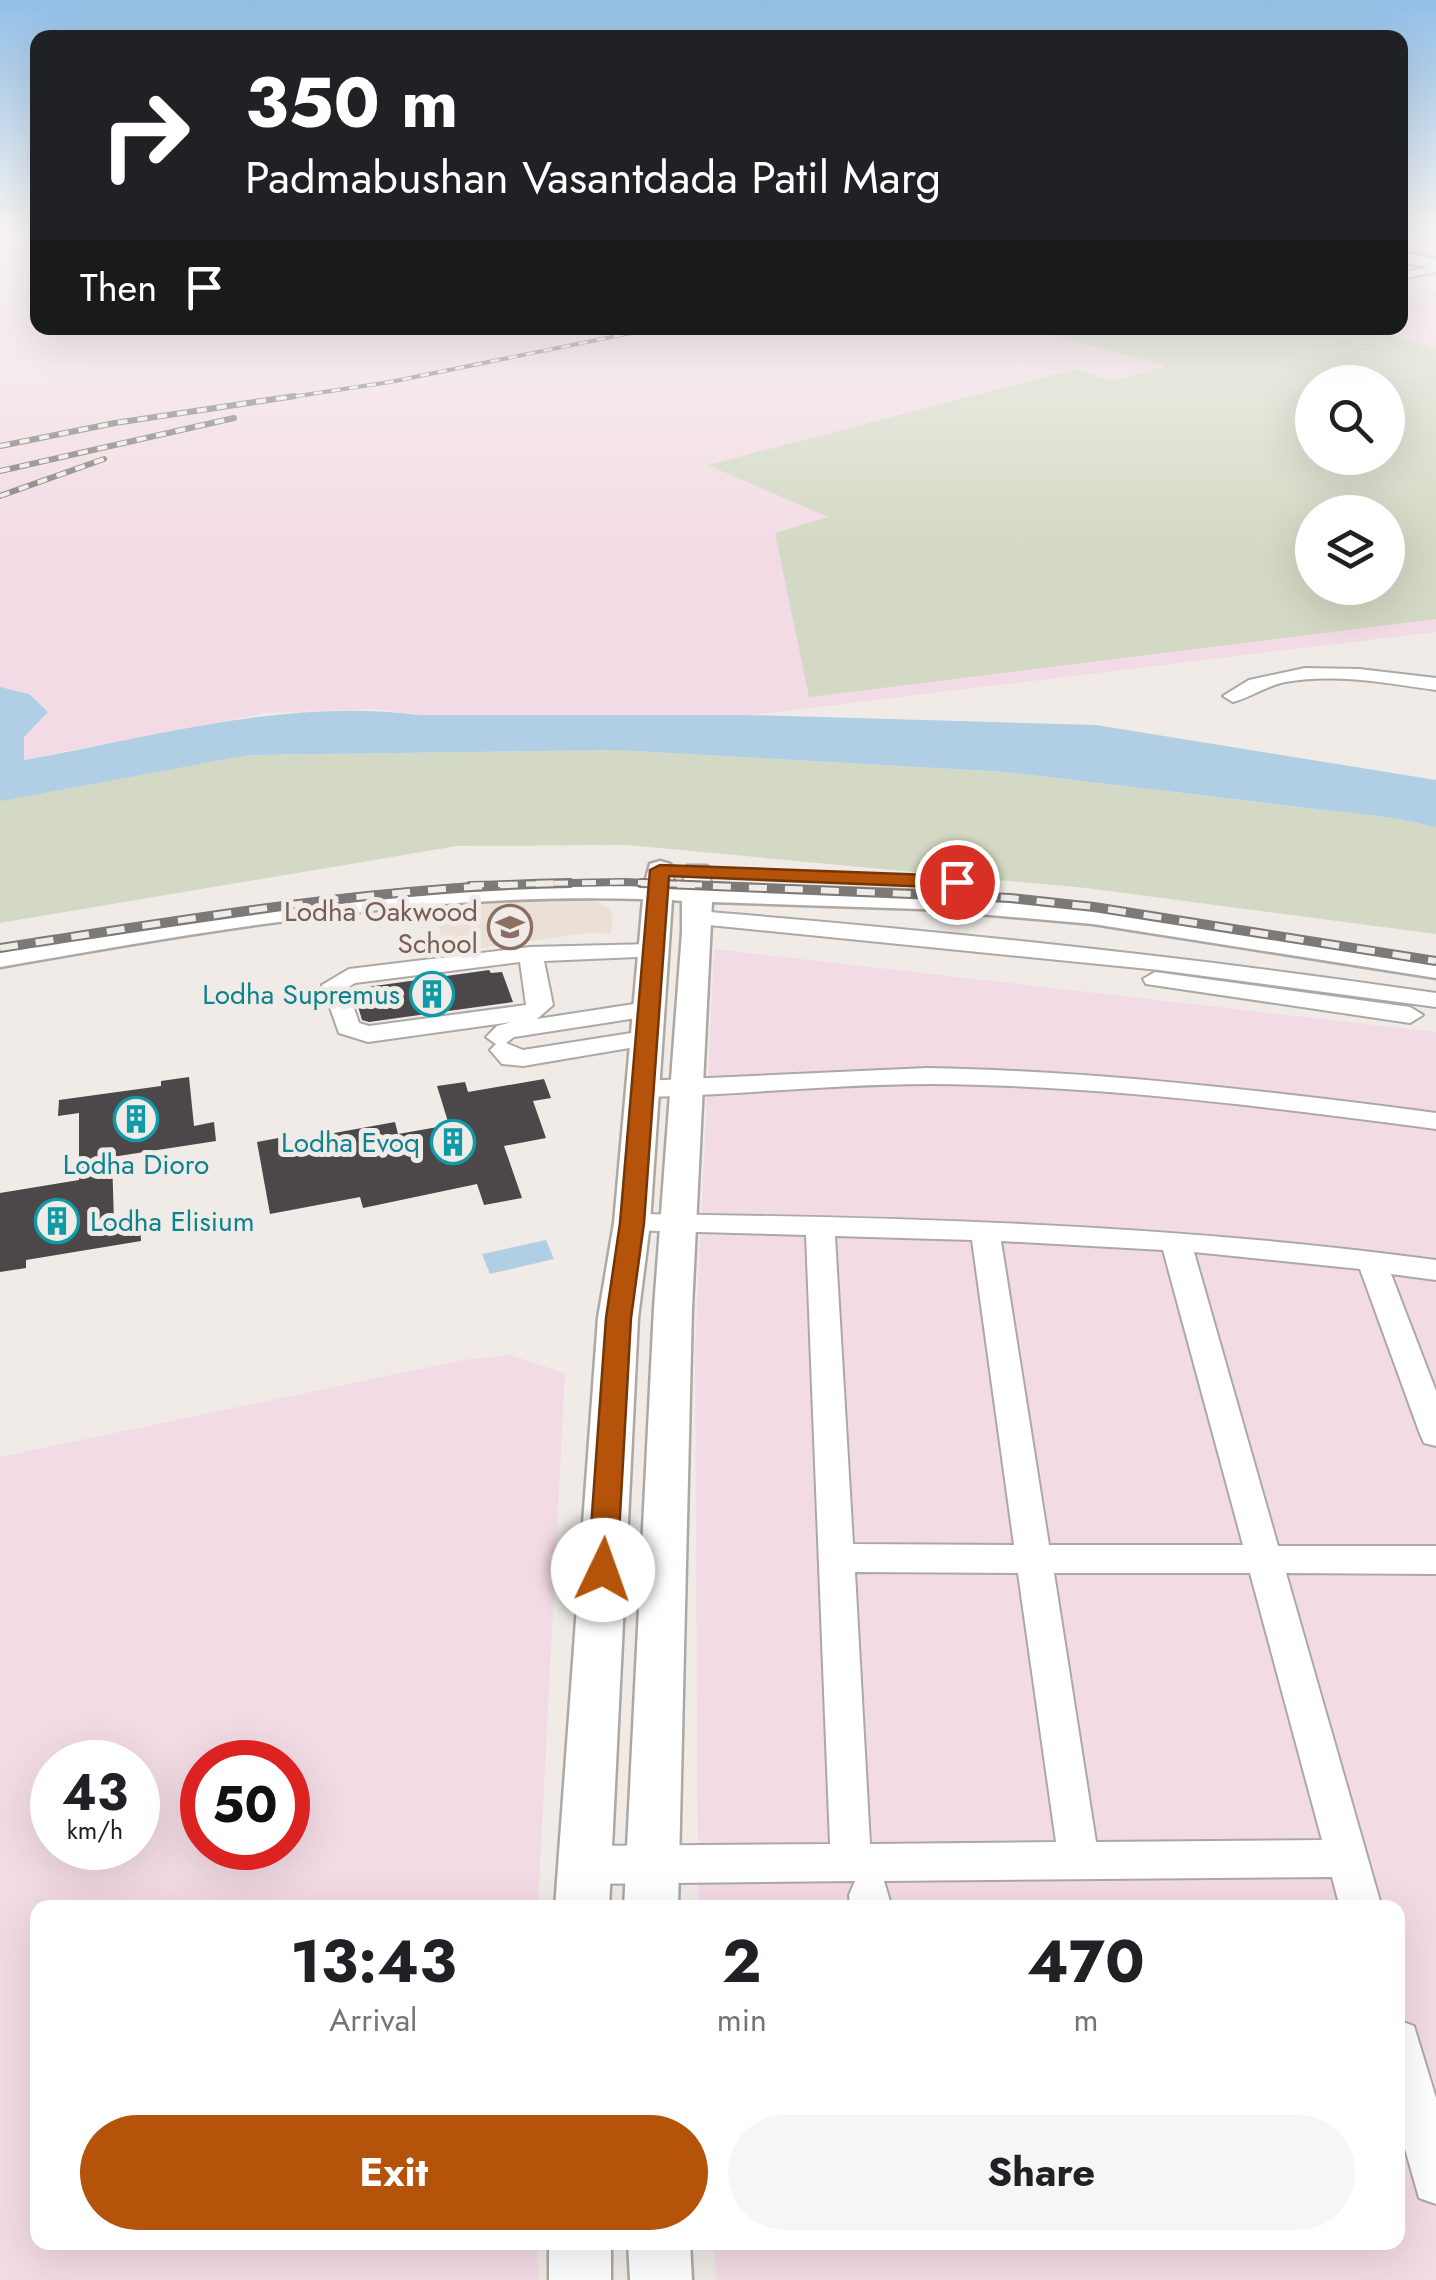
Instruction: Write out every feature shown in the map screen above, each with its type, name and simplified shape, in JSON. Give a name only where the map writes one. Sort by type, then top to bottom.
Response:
[{"type":"main road","points":[[0,936],[128,914],[386,881],[537,870],[684,896],[922,879],[1096,894],[1436,947]]},
{"type":"main road","points":[[0,958],[130,935],[403,900],[537,890],[920,900],[1093,915],[1436,969]]},
{"type":"main road","points":[[583,1900],[618,1318],[632,1223],[652,950],[684,896]]},
{"type":"main road","points":[[652,1900],[673,1308],[686,1089],[684,896]]},
{"type":"main road","points":[[580,2250],[580,2280]]},
{"type":"main road","points":[[659,2250],[661,2280]]},
{"type":"street","points":[[1232,696],[1259,683],[1309,676],[1353,674],[1436,684]]},
{"type":"street","points":[[684,896],[955,947],[1436,1000]]},
{"type":"street","points":[[530,954],[541,1006],[534,1012],[356,1033],[348,1028],[334,986],[350,976],[530,954],[652,950]]},
{"type":"street","points":[[1256,983],[1436,1018]]},
{"type":"street","points":[[501,1044],[510,1058],[524,1058],[645,1025]]},
{"type":"street","points":[[642,1089],[792,1080],[966,1077],[1229,1094],[1436,1120]]},
{"type":"street","points":[[632,1223],[985,1231],[1176,1242],[1436,1270]]},
{"type":"street","points":[[820,1226],[836,1558],[864,1888]]},
{"type":"street","points":[[985,1231],[1080,1860]]},
{"type":"street","points":[[1176,1242],[1359,1900]]},
{"type":"street","points":[[1371,1260],[1436,1434]]},
{"type":"street","points":[[836,1558],[1436,1560]]},
{"type":"street","points":[[585,1865],[653,1864],[864,1888],[1080,1860],[1348,1858]]},
{"type":"street","points":[[1405,2068],[1436,2181]]},
{"type":"shaded area","points":[[0,339],[1436,339],[1436,632],[751,715],[418,715],[375,709],[266,713],[0,764]]},
{"type":"shaded area","name":"Lodha Oakwood School","points":[[562,894],[608,908],[613,915],[611,934],[588,933],[445,953],[433,902]]},
{"type":"shaded area","points":[[714,949],[1436,1032],[1436,2280],[717,2280],[714,2250],[1405,2250],[1405,1900],[698,1900],[695,1348]]},
{"type":"shaded area","points":[[510,1355],[565,1373],[538,1900],[30,1900],[30,2250],[537,2250],[539,2280],[0,2280],[0,1457],[463,1360]]},
{"type":"green space","points":[[1069,339],[1405,339],[1436,349],[1436,619],[809,697],[775,533],[828,517],[708,465],[1075,369],[1111,381],[1167,366]]},
{"type":"green space","points":[[616,750],[1006,772],[1393,818],[1436,827],[1436,934],[1086,888],[627,845],[457,846],[0,923],[0,800],[249,755]]},
{"type":"water","points":[[0,687],[29,694],[48,712],[24,737],[24,760],[220,722],[319,712],[750,715],[1096,725],[1436,780],[1436,827],[1393,818],[1006,772],[616,750],[249,755],[0,801]]},
{"type":"water","points":[[546,1240],[554,1259],[490,1274],[482,1254]]},
{"type":"building","name":"Lodha Supremus","points":[[489,970],[502,972],[513,1002],[369,1022],[362,1020],[353,989]]},
{"type":"building","points":[[189,1077],[194,1126],[214,1122],[216,1141],[112,1157],[114,1223],[140,1219],[141,1241],[26,1260],[26,1268],[0,1272],[0,1193],[79,1180],[79,1113],[58,1116],[59,1100],[161,1086],[161,1081]]},
{"type":"building","points":[[544,1079],[551,1098],[533,1101],[546,1138],[504,1146],[522,1198],[484,1205],[477,1184],[363,1208],[360,1197],[270,1214],[257,1142],[289,1136],[290,1141],[395,1122],[398,1134],[449,1125],[437,1086],[465,1082],[468,1092]]},
{"type":"railway","points":[[278,399],[390,382],[600,339]]},
{"type":"railway","points":[[0,446],[115,423],[295,396]]},
{"type":"railway","points":[[0,471],[234,418]]},
{"type":"railway","points":[[0,496],[104,459]]},
{"type":"railway","points":[[0,948],[355,897],[565,883]]},
{"type":"railway","points":[[470,885],[565,883]]},
{"type":"railway","points":[[565,883],[570,883]]},
{"type":"railway","points":[[565,883],[702,885]]},
{"type":"railway","points":[[641,883],[1010,898],[1094,907],[1436,961]]},
{"type":"place","name":"Lodha Oakwood School","points":[[510,927]]},
{"type":"place","name":"Lodha Supremus","points":[[432,994]]},
{"type":"place","name":"Lodha Dioro","points":[[136,1119]]},
{"type":"place","name":"Lodha Evoq","points":[[453,1142]]},
{"type":"place","name":"Lodha Elisium","points":[[57,1221]]},
{"type":"route","points":[[603,1570],[618,1318],[632,1223],[660,870],[957,882]]}]
